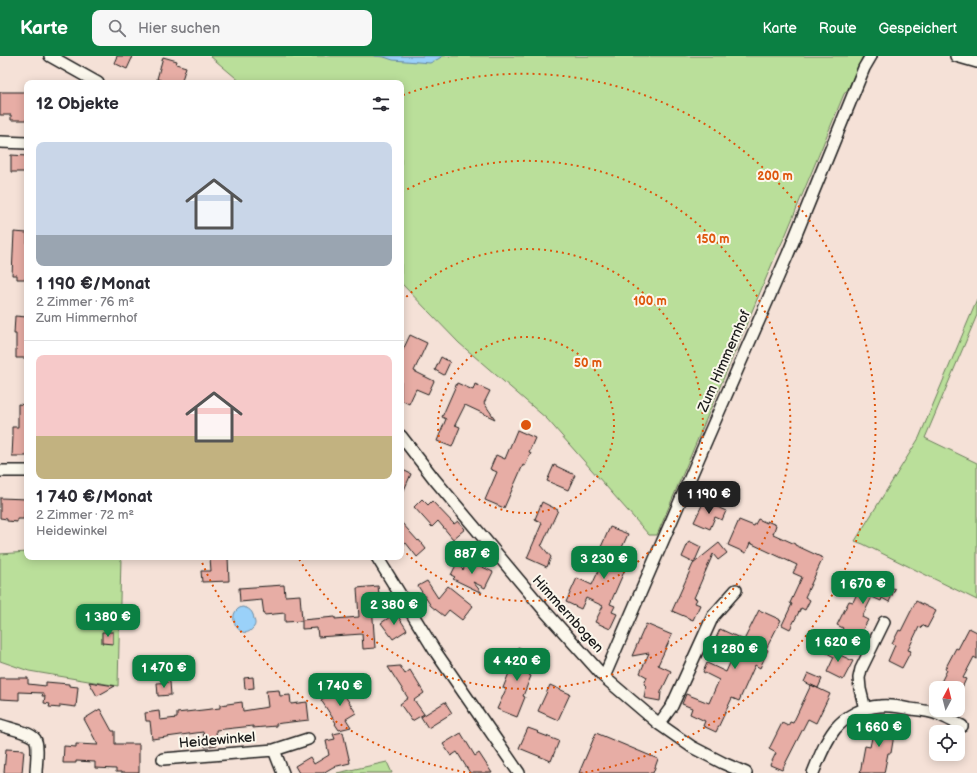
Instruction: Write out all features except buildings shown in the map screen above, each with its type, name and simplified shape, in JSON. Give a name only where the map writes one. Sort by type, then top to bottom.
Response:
[{"type":"street","points":[[50,56],[93,80]]},
{"type":"street","name":"Zum Himmernhof","points":[[604,677],[788,254],[870,56]]},
{"type":"street","points":[[956,56],[977,62]]},
{"type":"street","points":[[0,142],[24,142]]},
{"type":"street","name":"Himmernbogen","points":[[404,440],[435,480],[544,610],[604,677],[659,724],[692,747],[746,773]]},
{"type":"street","points":[[0,471],[24,471]]},
{"type":"street","points":[[379,560],[435,652],[519,773]]},
{"type":"street","points":[[659,724],[672,706],[713,616],[736,590]]},
{"type":"street","points":[[865,709],[859,678],[861,669],[884,622]]},
{"type":"street","points":[[813,773],[824,746],[835,729],[843,720],[865,709],[880,706],[930,712],[941,715],[960,725]]},
{"type":"street","points":[[0,725],[29,734],[35,738],[37,745],[36,773]]},
{"type":"street","name":"Heidewinkel","points":[[163,759],[274,750],[308,739]]},
{"type":"street","name":"Heidewinkel","points":[[274,750],[283,773]]},
{"type":"green space","points":[[210,56],[863,56],[848,89],[844,94],[786,234],[657,535],[649,535],[547,419],[459,343],[404,286],[404,80],[238,80]]},
{"type":"green space","points":[[977,300],[977,315],[925,438],[977,463],[977,600],[855,541],[919,438]]},
{"type":"green space","points":[[24,552],[24,560],[121,560],[118,686],[29,671],[0,661],[0,554]]},
{"type":"green space","points":[[387,762],[392,773],[337,773]]},
{"type":"water","points":[[374,56],[443,56],[430,63],[393,60]]},
{"type":"water","points":[[242,607],[250,610],[253,614],[255,622],[255,626],[248,632],[239,630],[234,620],[234,615],[237,610]]}]
